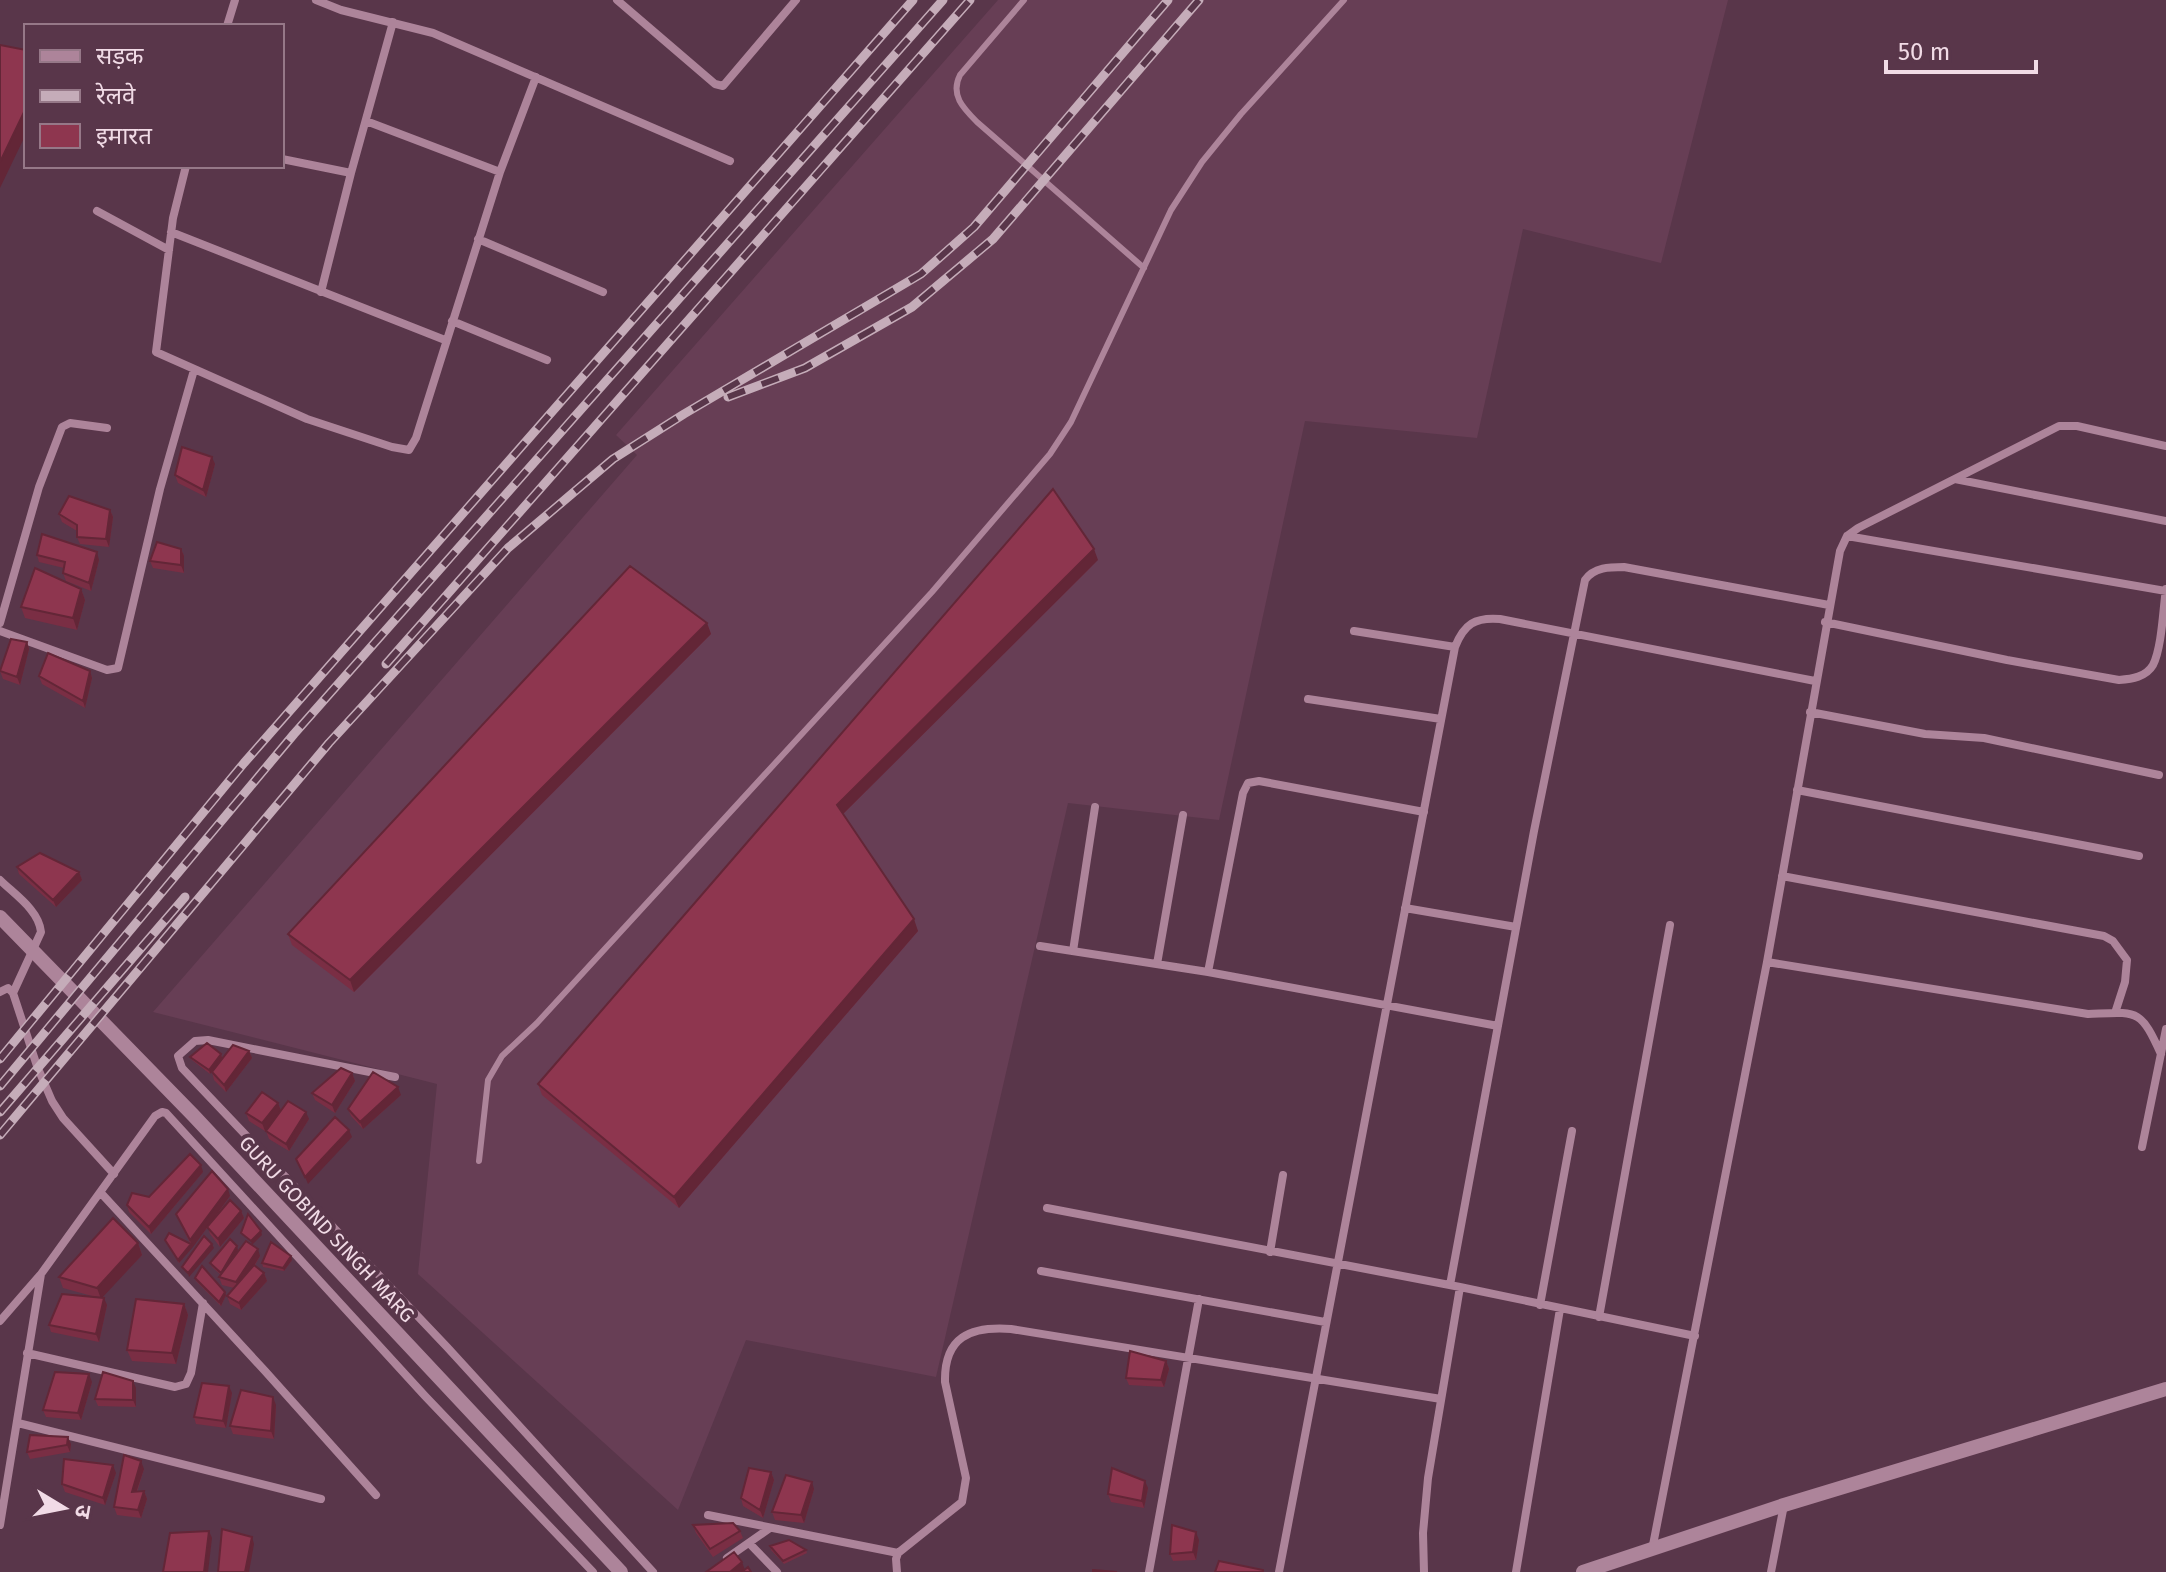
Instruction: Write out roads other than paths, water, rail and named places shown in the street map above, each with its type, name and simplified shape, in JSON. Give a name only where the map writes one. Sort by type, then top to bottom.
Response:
[{"type":"street","points":[[228,24],[235,0]]},
{"type":"street","points":[[316,0],[341,10],[433,33],[730,161]]},
{"type":"street","points":[[341,10],[348,0]]},
{"type":"street","points":[[617,0],[715,84],[723,86],[793,1]]},
{"type":"street","points":[[321,292],[393,22]]},
{"type":"street","points":[[186,168],[171,232],[155,349],[158,355],[307,419],[409,450],[416,438],[500,172],[536,77]]},
{"type":"street","points":[[366,121],[500,172]]},
{"type":"street","points":[[284,159],[351,173]]},
{"type":"street","points":[[97,211],[169,250]]},
{"type":"street","points":[[171,232],[445,340]]},
{"type":"street","points":[[478,239],[603,292]]},
{"type":"street","points":[[452,321],[547,360]]},
{"type":"street","points":[[0,631],[107,670],[118,668],[152,518],[194,370]]},
{"type":"street","points":[[0,623],[39,487],[62,427],[70,423],[107,428]]},
{"type":"street","points":[[1652,1551],[1767,962],[1825,622],[1837,560],[1847,536],[2059,426],[2067,425],[2166,446]]},
{"type":"street","points":[[1955,479],[2166,521]]},
{"type":"street","points":[[1825,622],[2119,680],[2140,677],[2153,664],[2166,590],[1847,536]]},
{"type":"street","points":[[1424,1572],[1425,1506],[1455,1286],[1516,927],[1585,580],[1593,572],[1624,567],[1829,605]]},
{"type":"street","points":[[1279,1572],[1455,647],[1466,626],[1487,618],[1815,681]]},
{"type":"street","points":[[1354,631],[1455,647]]},
{"type":"street","points":[[1308,699],[1441,719]]},
{"type":"street","points":[[1810,712],[1936,736],[1984,738],[2159,775]]},
{"type":"street","points":[[1208,972],[1243,793],[1248,783],[1259,781],[1424,812]]},
{"type":"street","points":[[1797,790],[2139,856]]},
{"type":"street","points":[[1073,951],[1095,807]]},
{"type":"street","points":[[1157,964],[1183,815]]},
{"type":"street","points":[[1782,876],[2104,936],[2113,941],[2127,960],[2125,982],[2115,1013]]},
{"type":"street","points":[[0,880],[34,913],[41,927],[13,993]]},
{"type":"street","points":[[1405,908],[1516,927]]},
{"type":"street","name":"GURU GOBIND SINGH MARG","points":[[0,917],[193,1115],[621,1572]]},
{"type":"street","points":[[1599,1317],[1670,925]]},
{"type":"street","points":[[1040,946],[1208,972],[1498,1026]]},
{"type":"street","points":[[1767,962],[2088,1014],[2132,1014],[2145,1022],[2162,1061]]},
{"type":"street","points":[[0,992],[8,988],[13,993],[52,1101],[63,1118],[114,1174]]},
{"type":"street","points":[[2142,1147],[2162,1061],[2166,1029]]},
{"type":"street","points":[[395,1077],[208,1040],[195,1041],[178,1056],[182,1068],[447,1347],[653,1572]]},
{"type":"street","points":[[0,1321],[41,1274],[155,1116],[166,1113],[425,1396],[593,1572]]},
{"type":"street","points":[[1540,1305],[1572,1131]]},
{"type":"street","points":[[1270,1252],[1283,1175]]},
{"type":"street","points":[[101,1193],[376,1495]]},
{"type":"street","points":[[1047,1208],[1455,1286],[1695,1336]]},
{"type":"street","points":[[1041,1271],[1325,1322]]},
{"type":"street","points":[[0,1525],[41,1274]]},
{"type":"street","points":[[1149,1572],[1199,1299]]},
{"type":"street","points":[[27,1353],[175,1387],[186,1384],[191,1373],[203,1303]]},
{"type":"street","points":[[1516,1572],[1560,1309]]},
{"type":"street","points":[[897,1572],[898,1553],[962,1502],[966,1478],[945,1382],[945,1368],[948,1354],[962,1337],[982,1329],[1011,1329],[1441,1399]]},
{"type":"street","points":[[1583,1572],[1784,1505],[2164,1393]]},
{"type":"street","points":[[18,1423],[321,1499]]},
{"type":"street","points":[[1771,1572],[1784,1505]]},
{"type":"street","points":[[708,1515],[898,1553]]},
{"type":"street","points":[[718,1565],[770,1528]]},
{"type":"street","points":[[749,1543],[777,1572]]},
{"type":"lane","points":[[1024,0],[960,75],[955,84],[955,93],[961,106],[1144,268]]},
{"type":"lane","points":[[479,1161],[488,1080],[502,1056],[537,1023],[932,592],[1050,454],[1071,422],[1171,210],[1202,162],[1344,0]]},
{"type":"railway","points":[[0,1059],[244,763],[913,0]]},
{"type":"railway","points":[[0,1086],[294,734],[943,0]]},
{"type":"railway","points":[[386,664],[970,0]]},
{"type":"railway","points":[[0,1135],[329,743],[508,548],[613,459],[921,274],[974,227],[1168,0]]},
{"type":"railway","points":[[728,397],[805,368],[912,307],[993,239],[1199,0]]},
{"type":"railway","points":[[0,1112],[185,897]]}]
